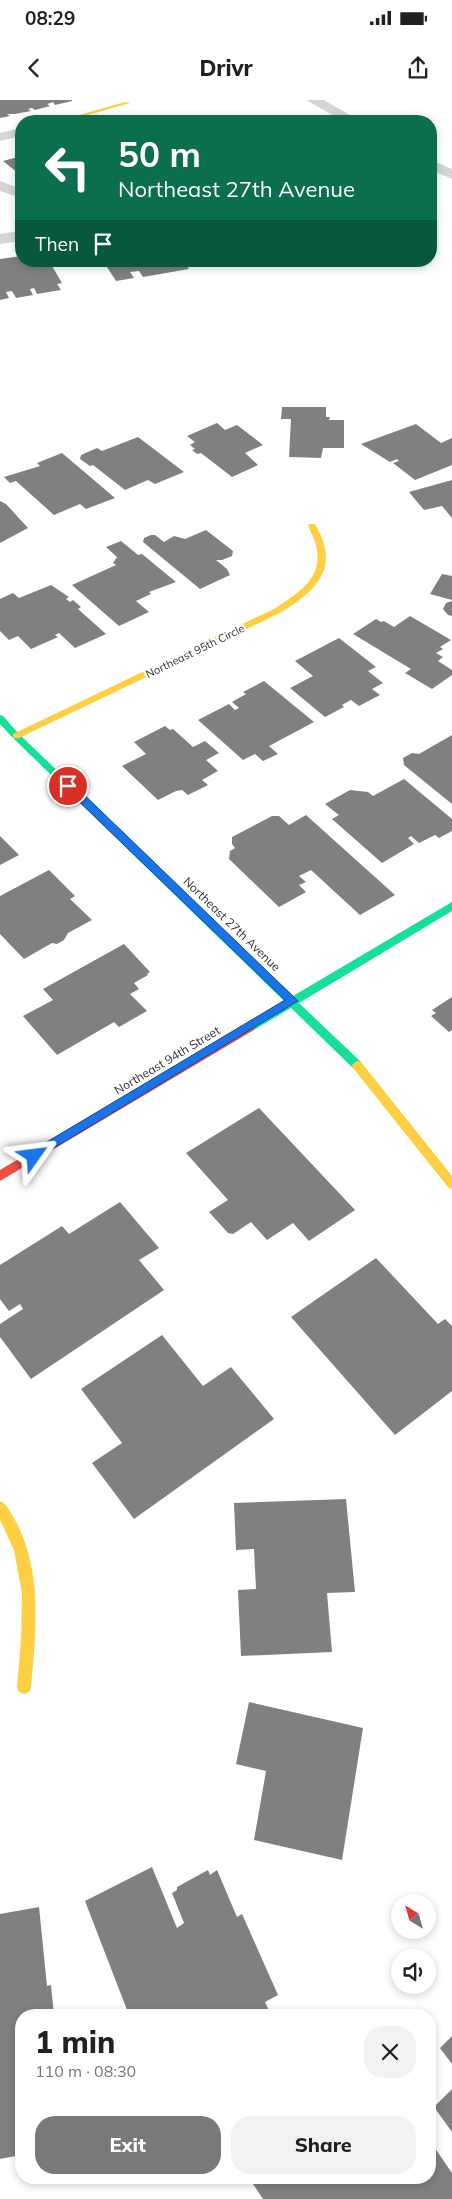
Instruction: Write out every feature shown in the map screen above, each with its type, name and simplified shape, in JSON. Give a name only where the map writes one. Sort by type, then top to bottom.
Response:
[{"type":"street","points":[[313,100],[341,115]]},
{"type":"street","points":[[84,115],[127,103]]},
{"type":"street","points":[[0,137],[15,133]]},
{"type":"street","points":[[437,167],[452,175]]},
{"type":"street","points":[[0,186],[15,192]]},
{"type":"street","points":[[0,239],[15,237]]},
{"type":"street","name":"Northeast 95th Circle","points":[[16,736],[251,624],[298,598],[313,582],[321,565],[322,548],[312,526]]},
{"type":"street","name":"Northeast 27th Avenue","points":[[0,718],[16,736],[363,1070],[385,1102],[452,1184]]},
{"type":"street","name":"Northeast 94th Street","points":[[0,1176],[452,906]]},
{"type":"street","points":[[0,1507],[11,1522],[24,1564],[30,1602],[24,1687]]},
{"type":"building","points":[[0,100],[72,101],[55,105],[53,102],[47,104],[50,106],[7,114],[10,116],[0,118]]},
{"type":"building","points":[[15,158],[15,171],[3,161]]},
{"type":"building","points":[[15,257],[15,267],[53,267],[62,283],[57,284],[61,290],[37,294],[34,288],[30,289],[33,295],[16,298],[12,291],[6,292],[9,298],[0,300],[0,259]]},
{"type":"building","points":[[107,267],[188,267],[189,269],[143,277],[139,271],[130,272],[134,278],[116,281]]},
{"type":"building","points":[[282,407],[326,407],[326,417],[330,417],[329,420],[344,420],[344,448],[323,448],[321,458],[289,457],[291,419],[281,419]]},
{"type":"building","points":[[217,423],[225,430],[237,425],[263,445],[245,453],[258,465],[232,477],[201,453],[197,454],[192,450],[195,449],[190,445],[195,442],[187,436]]},
{"type":"building","points":[[416,424],[441,443],[452,438],[452,465],[415,480],[393,463],[399,461],[397,459],[390,462],[361,444]]},
{"type":"building","points":[[138,437],[184,472],[155,484],[148,480],[125,490],[93,465],[90,466],[80,459],[81,455],[97,448],[102,451]]},
{"type":"building","points":[[62,453],[115,498],[86,509],[80,504],[54,515],[16,481],[10,483],[4,477],[40,466],[37,463]]},
{"type":"building","points":[[452,480],[452,518],[442,506],[424,510],[409,492]]},
{"type":"building","points":[[0,501],[6,504],[28,528],[0,543]]},
{"type":"building","points":[[206,530],[233,551],[232,556],[216,560],[227,569],[230,575],[200,589],[143,542],[144,538],[151,535],[155,535],[164,542],[174,536],[185,539]]},
{"type":"building","points":[[121,541],[138,555],[142,554],[176,582],[149,592],[151,594],[136,601],[149,612],[119,626],[72,585],[116,565],[113,563],[117,557],[106,547]]},
{"type":"building","points":[[442,574],[452,576],[452,600],[430,594]]},
{"type":"building","points":[[51,585],[69,597],[66,599],[70,602],[73,600],[81,607],[78,609],[106,634],[75,648],[59,633],[55,635],[58,637],[31,649],[18,636],[9,640],[0,631],[0,599],[13,593],[19,598]]},
{"type":"building","points":[[452,601],[452,616],[448,615],[443,609],[446,603]]},
{"type":"building","points":[[410,616],[451,640],[440,647],[443,649],[436,653],[443,657],[438,661],[452,670],[452,675],[432,689],[405,673],[411,669],[353,634],[376,619],[394,627]]},
{"type":"building","points":[[339,638],[376,667],[368,671],[383,683],[372,689],[380,695],[359,706],[351,700],[342,705],[344,707],[325,717],[290,688],[313,676],[295,661]]},
{"type":"building","points":[[264,681],[314,722],[269,746],[278,754],[263,761],[255,754],[243,760],[198,720],[229,704],[235,710],[239,708],[232,702],[246,694],[243,692]]},
{"type":"building","points":[[165,726],[170,730],[173,729],[193,747],[205,741],[219,753],[206,760],[218,771],[202,780],[208,785],[188,795],[182,790],[176,791],[158,800],[122,766],[146,754],[134,742]]},
{"type":"building","points":[[452,735],[452,804],[404,765],[403,758],[412,753],[419,754]]},
{"type":"building","points":[[404,779],[452,819],[452,831],[439,838],[435,835],[419,843],[411,836],[408,838],[414,844],[382,863],[332,819],[339,815],[325,804],[350,790],[368,792],[373,796]]},
{"type":"building","points":[[306,815],[395,895],[360,915],[311,870],[299,876],[306,882],[299,885],[306,892],[279,907],[229,859],[230,851],[235,848],[232,844],[232,837],[272,816],[279,816],[289,825]]},
{"type":"building","points":[[0,836],[19,855],[0,865]]},
{"type":"building","points":[[49,870],[75,896],[70,899],[92,920],[68,933],[64,940],[57,944],[52,943],[24,959],[0,934],[0,896]]},
{"type":"building","points":[[124,944],[150,972],[134,983],[139,989],[130,994],[147,1011],[119,1027],[114,1022],[57,1055],[23,1016],[53,1000],[43,989]]},
{"type":"building","points":[[452,997],[452,1030],[449,1032],[431,1016],[436,1013],[432,1010]]},
{"type":"building","points":[[259,1108],[355,1210],[309,1241],[293,1223],[267,1240],[251,1222],[233,1234],[228,1233],[209,1212],[228,1200],[186,1153]]},
{"type":"building","points":[[120,1202],[159,1248],[139,1260],[164,1290],[31,1379],[0,1337],[0,1324],[23,1309],[20,1304],[9,1311],[0,1299],[0,1265],[62,1226],[69,1234]]},
{"type":"building","points":[[376,1258],[438,1324],[445,1319],[452,1326],[452,1391],[395,1435],[291,1317]]},
{"type":"building","points":[[162,1335],[203,1386],[231,1367],[274,1419],[134,1519],[92,1463],[122,1443],[81,1389]]},
{"type":"building","points":[[346,1499],[355,1592],[327,1593],[332,1652],[241,1656],[238,1590],[256,1589],[254,1549],[236,1550],[234,1503]]},
{"type":"building","points":[[249,1702],[363,1728],[342,1860],[254,1840],[266,1771],[236,1764]]},
{"type":"building","points":[[152,1867],[177,1928],[184,1923],[172,1893],[177,1890],[177,1887],[208,1870],[210,1875],[217,1870],[237,1917],[242,1914],[278,1995],[265,2002],[268,2009],[127,2009],[85,1901]]},
{"type":"building","points":[[39,1907],[47,1986],[51,1985],[53,2009],[15,2009],[15,2156],[0,2159],[0,1914]]},
{"type":"building","points":[[452,2036],[452,2064],[440,2048]]},
{"type":"building","points":[[452,2089],[452,2132],[436,2110],[436,2105]]},
{"type":"building","points":[[436,2150],[452,2173],[452,2199],[263,2199],[253,2184],[436,2184]]},
{"type":"traffic: fast","points":[[0,718],[16,736],[357,1065]]},
{"type":"traffic: fast","points":[[250,1027],[452,906]]},
{"type":"traffic: slow","points":[[83,115],[127,103]]},
{"type":"traffic: slow","points":[[16,736],[277,611],[295,599],[311,584],[322,566],[321,544],[312,526]]},
{"type":"traffic: slow","points":[[357,1065],[452,1184]]},
{"type":"traffic: slow","points":[[0,1507],[12,1528],[21,1550],[26,1572],[29,1617],[24,1687]]},
{"type":"traffic: jam","points":[[0,1176],[250,1027]]},
{"type":"route","points":[[34,1156],[293,1001],[68,786]]}]
